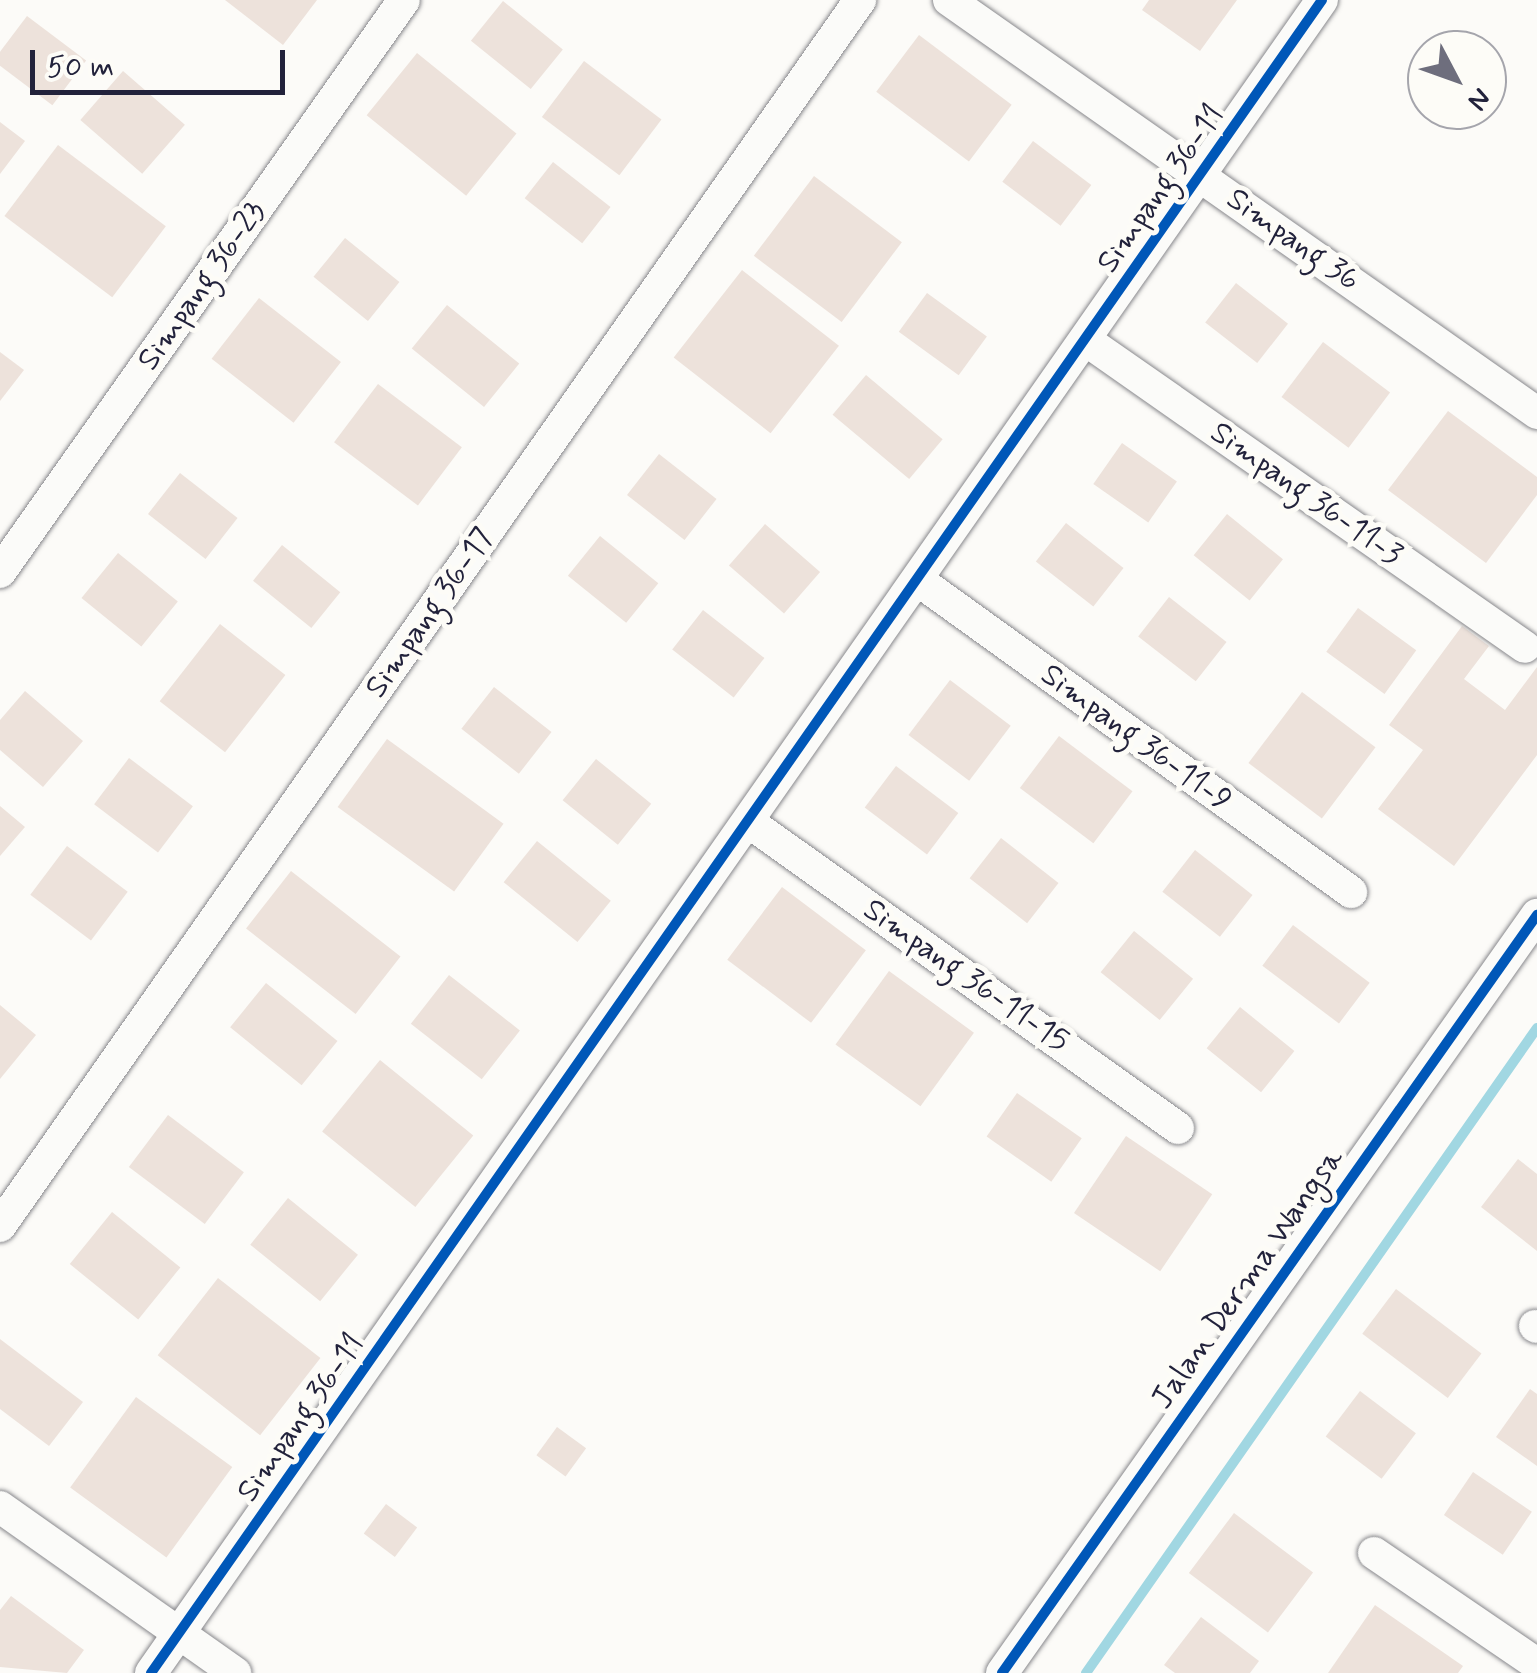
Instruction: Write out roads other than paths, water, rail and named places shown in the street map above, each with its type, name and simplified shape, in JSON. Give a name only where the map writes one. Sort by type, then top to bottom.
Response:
[{"type":"street","name":"Simpang 36-23","points":[[0,572],[404,0]]},
{"type":"street","name":"Simpang 36-17","points":[[0,1226],[860,0]]},
{"type":"street","name":"Simpang 36","points":[[948,0],[1537,413]]},
{"type":"street","name":"Simpang 36-11","points":[[151,1673],[753,825],[1322,0]]},
{"type":"street","name":"Simpang 36-11-3","points":[[1087,342],[1525,647]]},
{"type":"street","name":"Simpang 36-11-9","points":[[922,583],[1351,892]]},
{"type":"street","name":"Simpang 36-11-15","points":[[753,825],[1178,1128]]},
{"type":"street","name":"Jalan Derma Wangsa","points":[[1002,1673],[1537,915]]},
{"type":"street","points":[[0,1507],[235,1673]]},
{"type":"street","points":[[1374,1553],[1536,1670]]},
{"type":"waterway","points":[[1086,1673],[1537,1028]]}]
